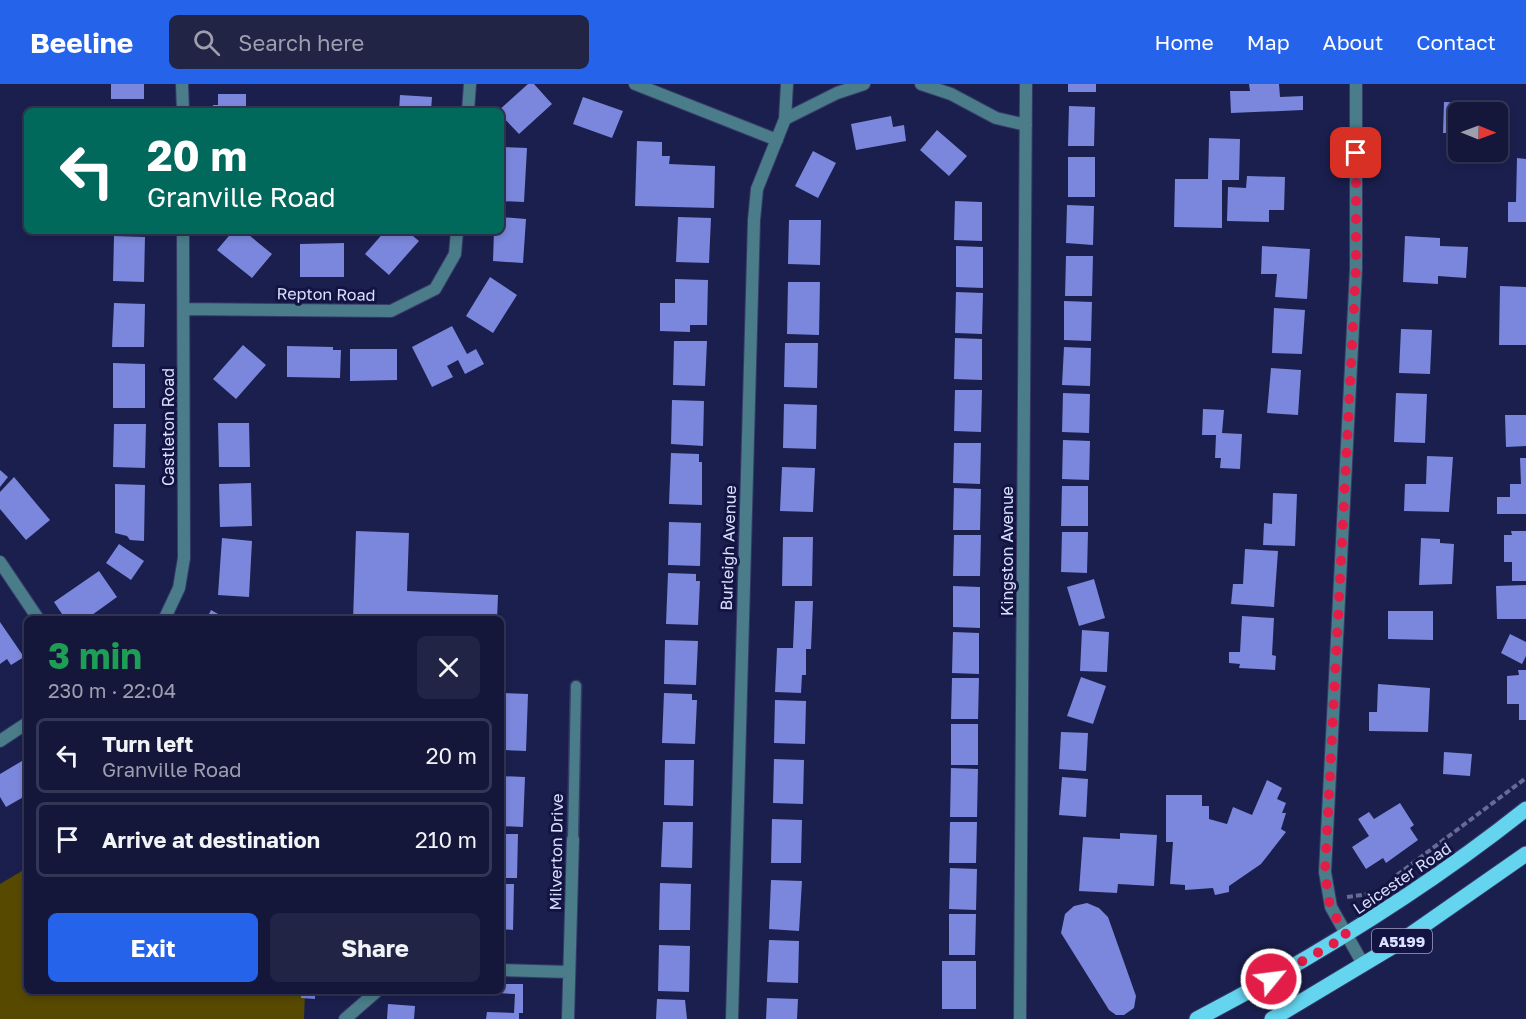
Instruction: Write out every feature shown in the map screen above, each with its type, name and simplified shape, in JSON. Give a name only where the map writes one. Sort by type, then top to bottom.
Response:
[{"type":"main road","name":"Leicester Road","points":[[1197,1019],[1347,936],[1414,893],[1526,809]]},
{"type":"main road","name":"A5199","points":[[1272,1019],[1294,1013],[1526,854]]},
{"type":"street","points":[[183,84],[183,108]]},
{"type":"street","points":[[468,108],[470,84]]},
{"type":"street","points":[[635,84],[777,140]]},
{"type":"street","name":"Burleigh Avenue","points":[[732,1019],[754,220],[758,189],[785,119],[787,84]]},
{"type":"street","points":[[785,119],[837,93],[864,84]]},
{"type":"street","points":[[921,84],[951,94],[996,117],[1026,125]]},
{"type":"street","name":"Kingston Avenue","points":[[1020,1019],[1026,84]]},
{"type":"street","points":[[1356,84],[1356,268],[1325,872],[1328,898],[1363,964]]},
{"type":"street","name":"Castleton Road","points":[[166,616],[179,588],[184,558],[183,234]]},
{"type":"street","name":"Repton Road","points":[[184,309],[391,311],[435,290],[455,254],[457,234]]},
{"type":"street","points":[[0,562],[36,616]]},
{"type":"street","points":[[0,741],[24,725]]},
{"type":"street","name":"Milverton Drive","points":[[568,1019],[573,839]]},
{"type":"street","points":[[504,970],[569,972]]},
{"type":"street","points":[[345,1019],[374,994]]},
{"type":"lane","name":"Milverton Drive","points":[[573,839],[576,686]]},
{"type":"path","points":[[1390,881],[1526,778]]},
{"type":"path","points":[[1328,898],[1372,894]]},
{"type":"shaded area","points":[[24,870],[24,994],[305,994],[304,1019],[0,1019],[0,884]]},
{"type":"building","points":[[111,84],[144,84],[144,99],[111,99]]},
{"type":"building","points":[[528,84],[534,84],[552,104],[519,134],[504,118],[504,108],[501,108]]},
{"type":"building","points":[[1068,84],[1096,84],[1096,92],[1068,92]]},
{"type":"building","points":[[1249,84],[1279,84],[1280,97],[1303,96],[1303,110],[1231,113],[1230,91],[1250,91]]},
{"type":"building","points":[[218,94],[246,94],[246,108],[213,108],[213,105],[218,105]]},
{"type":"building","points":[[400,95],[432,97],[431,108],[399,108]]},
{"type":"building","points":[[583,97],[623,111],[612,138],[573,124]]},
{"type":"building","points":[[1444,102],[1448,102],[1448,133],[1443,133]]},
{"type":"building","points":[[1069,106],[1095,107],[1094,146],[1068,146]]},
{"type":"building","points":[[891,116],[893,127],[904,125],[906,141],[856,150],[851,124]]},
{"type":"building","points":[[937,130],[967,156],[949,176],[920,150]]},
{"type":"building","points":[[1209,138],[1240,139],[1239,180],[1222,180],[1222,228],[1174,227],[1175,179],[1208,179]]},
{"type":"building","points":[[637,141],[662,142],[662,156],[670,156],[669,164],[715,166],[714,208],[635,206]]},
{"type":"building","points":[[504,147],[527,148],[524,202],[504,201]]},
{"type":"building","points":[[813,151],[836,163],[818,198],[795,186]]},
{"type":"building","points":[[1068,157],[1095,157],[1095,197],[1068,197]]},
{"type":"building","points":[[1517,158],[1526,159],[1526,222],[1508,222],[1508,202],[1516,202]]},
{"type":"building","points":[[1247,176],[1285,177],[1284,210],[1269,210],[1269,222],[1227,221],[1228,187],[1246,188]]},
{"type":"building","points":[[955,201],[982,202],[982,241],[954,240]]},
{"type":"building","points":[[1067,205],[1094,206],[1093,245],[1066,243]]},
{"type":"building","points":[[504,217],[526,219],[523,263],[493,261],[494,234],[504,234]]},
{"type":"building","points":[[678,217],[711,218],[709,263],[676,262]]},
{"type":"building","points":[[789,220],[821,220],[820,265],[788,264]]},
{"type":"building","points":[[230,234],[248,234],[272,254],[252,278],[217,250]]},
{"type":"building","points":[[382,234],[411,234],[419,241],[389,275],[365,254]]},
{"type":"building","points":[[114,236],[145,237],[144,282],[113,281]]},
{"type":"building","points":[[1405,236],[1440,238],[1440,246],[1468,247],[1466,278],[1438,276],[1438,284],[1403,282]]},
{"type":"building","points":[[344,243],[344,277],[300,277],[300,244]]},
{"type":"building","points":[[956,246],[983,247],[983,288],[956,287]]},
{"type":"building","points":[[1262,246],[1310,249],[1307,299],[1275,297],[1277,274],[1261,274]]},
{"type":"building","points":[[1066,256],[1093,256],[1092,296],[1065,296]]},
{"type":"building","points":[[490,277],[517,295],[493,333],[466,316]]},
{"type":"building","points":[[675,279],[708,280],[707,325],[690,325],[690,332],[660,331],[660,303],[675,303]]},
{"type":"building","points":[[788,282],[820,282],[819,335],[787,334]]},
{"type":"building","points":[[1500,286],[1526,287],[1526,345],[1499,345]]},
{"type":"building","points":[[956,292],[983,293],[982,334],[955,333]]},
{"type":"building","points":[[1064,301],[1092,302],[1091,341],[1064,340]]},
{"type":"building","points":[[114,303],[145,304],[144,347],[112,347]]},
{"type":"building","points":[[1274,308],[1305,310],[1302,354],[1272,353]]},
{"type":"building","points":[[452,326],[467,354],[476,349],[484,364],[465,374],[458,360],[447,366],[453,377],[432,387],[412,347]]},
{"type":"building","points":[[1401,329],[1432,330],[1430,374],[1399,373]]},
{"type":"building","points":[[955,338],[982,339],[982,380],[954,379]]},
{"type":"building","points":[[674,341],[707,341],[705,386],[673,385]]},
{"type":"building","points":[[785,343],[818,343],[817,388],[784,387]]},
{"type":"building","points":[[243,345],[266,365],[236,399],[213,379]]},
{"type":"building","points":[[287,346],[333,347],[333,350],[341,350],[340,378],[287,377]]},
{"type":"building","points":[[1064,347],[1091,348],[1090,386],[1062,385]]},
{"type":"building","points":[[350,349],[397,349],[397,380],[350,381]]},
{"type":"building","points":[[113,363],[145,364],[145,408],[113,408]]},
{"type":"building","points":[[1271,368],[1301,370],[1298,415],[1267,413]]},
{"type":"building","points":[[955,390],[982,390],[981,432],[954,431]]},
{"type":"building","points":[[1063,393],[1090,394],[1089,433],[1062,432]]},
{"type":"building","points":[[1396,393],[1427,394],[1425,443],[1394,442]]},
{"type":"building","points":[[672,400],[704,401],[703,446],[671,444]]},
{"type":"building","points":[[784,404],[817,405],[816,449],[783,448]]},
{"type":"building","points":[[1203,409],[1224,410],[1222,433],[1242,434],[1240,469],[1220,468],[1221,458],[1215,458],[1216,435],[1202,435]]},
{"type":"building","points":[[1505,415],[1526,415],[1526,446],[1506,447]]},
{"type":"building","points":[[218,423],[249,423],[250,467],[219,467]]},
{"type":"building","points":[[114,424],[146,424],[145,468],[113,467]]},
{"type":"building","points":[[1063,440],[1090,441],[1089,480],[1062,479]]},
{"type":"building","points":[[954,443],[981,443],[980,484],[953,483]]},
{"type":"building","points":[[671,453],[699,454],[699,462],[702,462],[702,505],[669,504]]},
{"type":"building","points":[[1427,456],[1453,457],[1449,512],[1404,511],[1405,484],[1426,484]]},
{"type":"building","points":[[1520,458],[1526,458],[1526,514],[1497,514],[1497,497],[1510,497],[1510,484],[1521,484]]},
{"type":"building","points":[[782,467],[815,468],[813,512],[780,511]]},
{"type":"building","points":[[0,470],[8,477],[0,487]]},
{"type":"building","points":[[14,477],[50,520],[26,540],[0,509],[0,492]]},
{"type":"building","points":[[251,483],[252,526],[220,527],[219,484]]},
{"type":"building","points":[[115,484],[145,485],[144,541],[130,540],[127,536],[115,533]]},
{"type":"building","points":[[1062,486],[1088,486],[1088,526],[1061,526]]},
{"type":"building","points":[[954,488],[981,489],[980,530],[953,530]]},
{"type":"building","points":[[1273,493],[1297,494],[1295,546],[1263,545],[1264,523],[1272,524]]},
{"type":"building","points":[[669,522],[701,523],[700,566],[668,565]]},
{"type":"building","points":[[356,531],[409,533],[407,591],[498,595],[497,616],[353,616]]},
{"type":"building","points":[[1511,531],[1526,531],[1526,581],[1512,581],[1512,562],[1504,562],[1504,535],[1512,535]]},
{"type":"building","points":[[1062,532],[1088,532],[1087,573],[1061,572]]},
{"type":"building","points":[[954,535],[981,535],[980,576],[953,576]]},
{"type":"building","points":[[783,537],[813,537],[812,586],[782,586]]},
{"type":"building","points":[[222,538],[252,541],[249,597],[218,595]]},
{"type":"building","points":[[1421,538],[1440,539],[1440,543],[1454,544],[1452,584],[1419,585]]},
{"type":"building","points":[[119,544],[144,561],[131,580],[106,563]]},
{"type":"building","points":[[1245,549],[1278,551],[1274,607],[1231,604],[1233,584],[1243,584]]},
{"type":"building","points":[[99,571],[117,597],[91,616],[63,616],[54,602]]},
{"type":"building","points":[[668,573],[696,574],[696,581],[700,581],[698,625],[666,624]]},
{"type":"building","points":[[1094,579],[1105,618],[1079,626],[1067,587]]},
{"type":"building","points":[[1526,585],[1526,619],[1497,619],[1496,586]]},
{"type":"building","points":[[953,586],[980,587],[980,628],[953,627]]},
{"type":"building","points":[[795,601],[813,601],[811,649],[806,649],[806,675],[802,675],[801,693],[775,692],[777,648],[793,648]]},
{"type":"building","points":[[211,610],[222,616],[208,616]]},
{"type":"building","points":[[1388,611],[1433,611],[1433,640],[1388,639]]},
{"type":"building","points":[[1242,616],[1274,618],[1272,655],[1276,656],[1275,670],[1239,668],[1240,664],[1229,663],[1229,652],[1240,652]]},
{"type":"building","points":[[0,622],[24,657],[11,665],[7,659],[0,664]]},
{"type":"building","points":[[1082,630],[1109,632],[1107,672],[1080,671]]},
{"type":"building","points":[[953,632],[979,633],[979,674],[952,673]]},
{"type":"building","points":[[1510,634],[1526,642],[1526,656],[1522,664],[1501,653]]},
{"type":"building","points":[[665,640],[698,641],[696,685],[664,684]]},
{"type":"building","points":[[1518,670],[1526,670],[1526,720],[1519,720],[1519,704],[1507,704],[1507,676],[1519,675]]},
{"type":"building","points":[[1081,677],[1106,686],[1093,724],[1067,716]]},
{"type":"building","points":[[952,678],[979,678],[978,719],[951,719]]},
{"type":"building","points":[[1378,684],[1430,688],[1428,732],[1369,731],[1369,712],[1377,712]]},
{"type":"building","points":[[504,693],[528,694],[526,751],[504,750]]},
{"type":"building","points":[[664,693],[692,694],[692,700],[697,700],[695,744],[662,743]]},
{"type":"building","points":[[775,700],[806,701],[805,744],[774,743]]},
{"type":"building","points":[[951,724],[978,724],[978,765],[951,765]]},
{"type":"building","points":[[1061,732],[1088,733],[1086,771],[1059,769]]},
{"type":"building","points":[[1444,752],[1472,754],[1470,776],[1443,774]]},
{"type":"building","points":[[774,759],[804,760],[803,804],[773,803]]},
{"type":"building","points":[[24,760],[24,797],[6,807],[0,797],[0,774]]},
{"type":"building","points":[[665,760],[694,760],[693,806],[664,805]]},
{"type":"building","points":[[951,768],[978,769],[977,817],[950,817]]},
{"type":"building","points":[[504,776],[525,777],[523,827],[504,826]]},
{"type":"building","points":[[1062,777],[1088,779],[1086,817],[1059,815]]},
{"type":"building","points":[[1267,780],[1282,788],[1277,799],[1286,803],[1282,813],[1286,813],[1281,829],[1286,832],[1261,864],[1229,886],[1229,892],[1215,895],[1213,888],[1185,890],[1185,885],[1170,884],[1173,842],[1166,842],[1166,795],[1202,795],[1202,806],[1209,806],[1209,819],[1227,824],[1233,807],[1252,815]]},
{"type":"building","points":[[1400,803],[1414,825],[1410,828],[1418,840],[1386,863],[1383,858],[1366,869],[1352,847],[1369,836],[1358,819],[1369,812],[1374,819]]},
{"type":"building","points":[[772,819],[802,820],[801,863],[771,863]]},
{"type":"building","points":[[663,822],[693,822],[692,868],[661,867]]},
{"type":"building","points":[[950,822],[977,822],[976,863],[949,863]]},
{"type":"building","points":[[1120,833],[1157,835],[1154,886],[1118,884],[1117,893],[1079,891],[1083,837],[1120,839]]},
{"type":"building","points":[[504,834],[518,834],[517,878],[504,878]]},
{"type":"building","points":[[950,868],[977,869],[976,910],[949,909]]},
{"type":"building","points":[[771,880],[802,881],[799,931],[769,929]]},
{"type":"building","points":[[660,883],[691,884],[690,930],[659,930]]},
{"type":"building","points":[[504,884],[514,884],[513,930],[504,929]]},
{"type":"building","points":[[1087,903],[1099,908],[1108,917],[1136,996],[1134,1008],[1124,1015],[1116,1015],[1109,1010],[1061,933],[1065,914],[1074,906]]},
{"type":"building","points":[[949,914],[976,914],[975,955],[949,955]]},
{"type":"building","points":[[769,940],[799,941],[798,983],[767,982]]},
{"type":"building","points":[[659,945],[690,946],[689,992],[658,991]]},
{"type":"building","points":[[942,961],[976,961],[976,1009],[942,1009]]},
{"type":"building","points":[[504,984],[523,984],[523,1013],[519,1013],[519,1019],[486,1019],[487,1012],[514,1013],[515,994],[504,993]]},
{"type":"building","points":[[301,994],[315,994],[315,999],[301,998]]},
{"type":"building","points":[[767,998],[798,999],[797,1019],[766,1019]]},
{"type":"building","points":[[657,999],[685,1000],[687,1019],[656,1019]]},
{"type":"building","points":[[388,1004],[415,1006],[414,1019],[387,1019]]},
{"type":"route","points":[[1271,979],[1347,936],[1330,907],[1325,872],[1337,676],[1356,268],[1356,153]]}]
